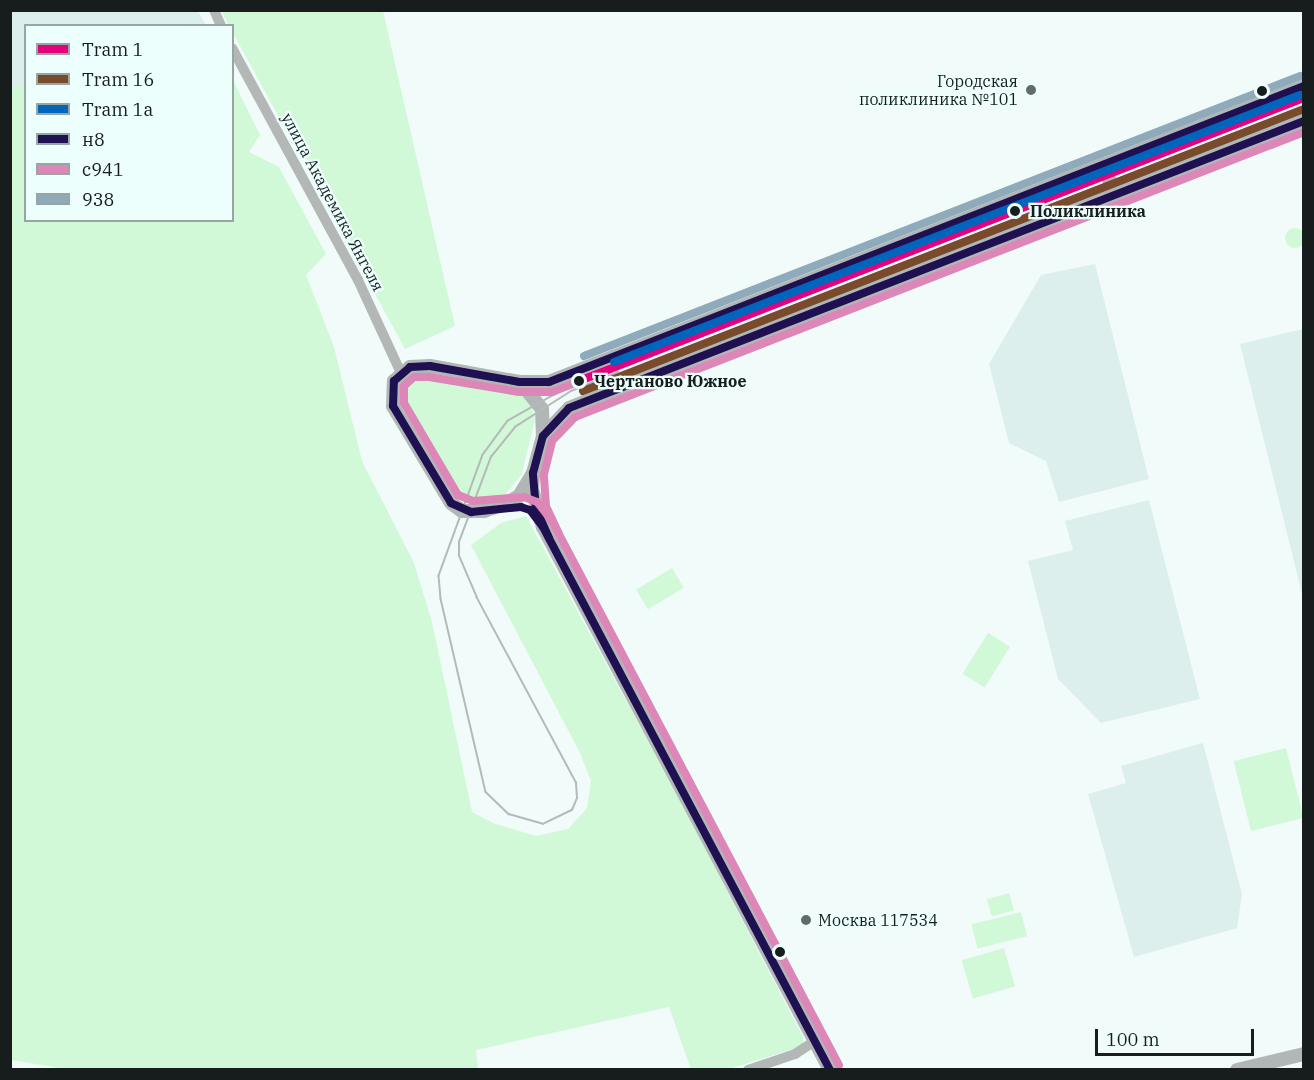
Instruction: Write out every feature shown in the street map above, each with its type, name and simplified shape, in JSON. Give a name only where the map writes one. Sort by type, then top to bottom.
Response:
[{"type":"main road","points":[[830,1070],[543,527],[530,510],[521,507],[484,512],[462,511],[451,503],[398,415],[391,392],[401,373],[410,367],[430,366],[520,382],[549,382],[1304,86]]},
{"type":"main road","points":[[543,436],[569,408],[1304,121]]},
{"type":"main road","points":[[1114,160],[1107,175],[1113,187],[1120,191]]},
{"type":"main road","points":[[520,382],[542,409],[543,436],[533,473],[532,489],[543,527]]},
{"type":"main road","points":[[484,512],[519,496],[533,473]]},
{"type":"main road","points":[[1237,1070],[1304,1054]]},
{"type":"street","points":[[214,10],[220,24]]},
{"type":"street","name":"улица Академика Янгеля","points":[[234,52],[357,280],[401,373]]},
{"type":"street","points":[[748,1070],[795,1054],[815,1041]]},
{"type":"shaded area","points":[[10,11],[198,11],[205,24],[24,24],[24,84],[11,89]]},
{"type":"shaded area","points":[[1095,264],[1149,479],[1059,502],[1046,461],[1009,443],[989,364],[1041,275]]},
{"type":"shaded area","points":[[1304,329],[1303,598],[1240,344]]},
{"type":"shaded area","points":[[1149,500],[1200,699],[1101,723],[1058,679],[1028,561],[1073,550],[1065,521]]},
{"type":"shaded area","points":[[1203,743],[1242,894],[1237,928],[1134,957],[1088,794],[1126,783],[1121,766]]},
{"type":"green space","points":[[221,11],[383,11],[455,326],[405,349],[234,35],[234,24],[228,24]]},
{"type":"green space","points":[[234,82],[260,135],[249,152],[279,167],[326,254],[306,275],[334,347],[362,461],[414,563],[432,622],[472,812],[493,823],[536,836],[568,829],[587,808],[591,781],[580,753],[471,545],[501,523],[526,516],[674,789],[803,1037],[803,1046],[729,1069],[691,1069],[669,1007],[476,1050],[478,1069],[72,1070],[11,1060],[10,89],[24,84],[24,222],[234,222]]},
{"type":"green space","points":[[1295,228],[1302,231],[1305,238],[1302,245],[1295,248],[1288,245],[1285,238],[1288,231]]},
{"type":"green space","points":[[426,374],[506,388],[521,394],[531,404],[535,419],[522,474],[505,495],[474,504],[458,500],[452,492],[401,400],[411,380]]},
{"type":"green space","points":[[672,568],[684,588],[648,609],[636,590]]},
{"type":"green space","points":[[988,633],[1010,647],[985,687],[963,674]]},
{"type":"green space","points":[[1286,748],[1303,818],[1251,831],[1234,761]]},
{"type":"green space","points":[[1009,893],[1014,910],[992,917],[987,899]]},
{"type":"green space","points":[[1021,912],[1027,936],[978,949],[972,924]]},
{"type":"green space","points":[[1004,948],[1015,986],[973,999],[962,960]]},
{"type":"tram line","name":"1а","points":[[614,362],[1300,95]]},
{"type":"tram line","name":"1","points":[[579,381],[1304,98]]},
{"type":"tram line","name":"16","points":[[583,391],[1304,109]]},
{"type":"tram line","points":[[579,381],[508,421],[483,455],[439,576],[441,599],[486,792],[509,814],[543,824],[572,810],[577,798],[576,783],[477,598],[459,556],[459,542],[491,457],[515,427],[571,391],[618,372]]},
{"type":"transit line","name":"938","points":[[584,356],[1300,76]]},
{"type":"transit line","name":"н8","points":[[830,1070],[543,527],[530,510],[521,507],[471,512],[451,503],[393,406],[394,381],[410,367],[430,366],[520,382],[549,382],[1304,86]]},
{"type":"transit line","name":"с941","points":[[839,1065],[552,521],[537,502],[524,497],[473,501],[458,495],[404,403],[404,386],[414,377],[429,377],[519,392],[552,392],[1304,97]]},
{"type":"transit line","name":"938","points":[[596,386],[1300,111]]},
{"type":"transit line","name":"н8","points":[[549,538],[536,509],[533,473],[543,436],[569,408],[1304,121]]},
{"type":"transit line","name":"с941","points":[[559,534],[546,506],[544,474],[552,441],[575,417],[1304,132]]},
{"type":"place","name":"Городская поликлиника №101","points":[[1031,90]]},
{"type":"place","name":"Поликлиника","points":[[1015,211]]},
{"type":"place","name":"Чертаново Южное","points":[[579,381]]},
{"type":"place","name":"Москва 117534","points":[[806,920]]}]
